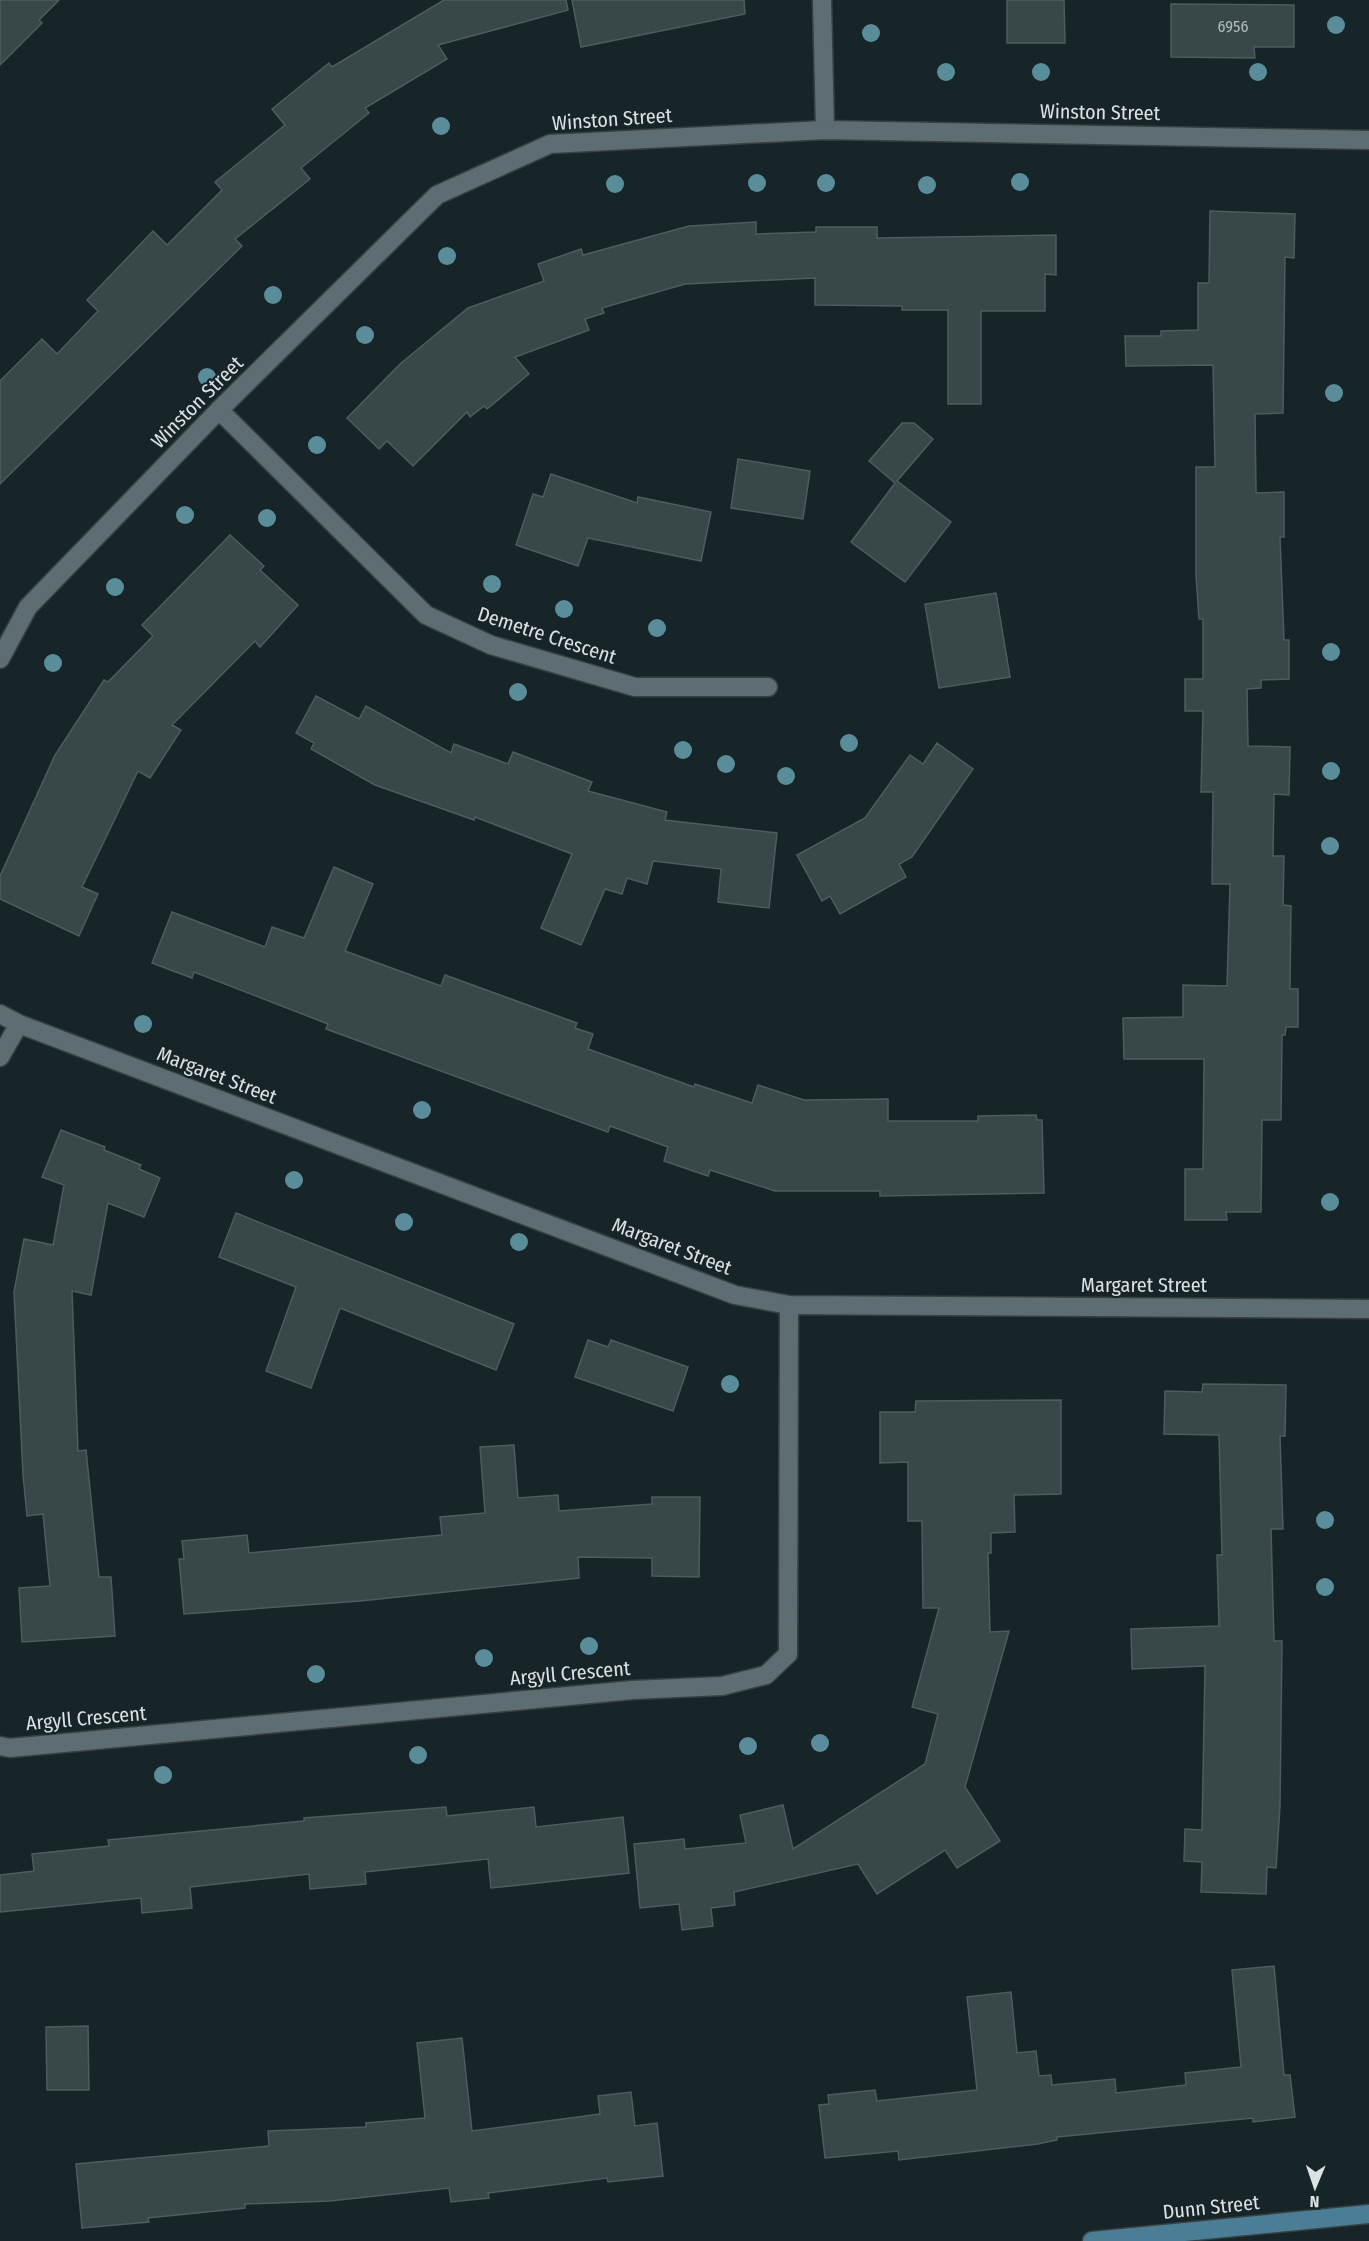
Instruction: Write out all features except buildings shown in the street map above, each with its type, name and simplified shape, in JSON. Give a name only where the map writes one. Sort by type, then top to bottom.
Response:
[{"type":"street","points":[[822,0],[825,130]]},
{"type":"street","name":"Winston Street","points":[[0,659],[28,607],[219,410],[437,195],[550,144],[825,130],[1369,140]]},
{"type":"street","name":"Demetre Crescent","points":[[219,410],[426,615],[492,645],[635,687],[768,687]]},
{"type":"street","name":"Margaret Street","points":[[0,1014],[19,1024],[735,1294],[789,1305],[1369,1309]]},
{"type":"street","points":[[0,1057],[19,1024]]},
{"type":"street","name":"Argyll Crescent","points":[[0,1746],[10,1748],[633,1690],[722,1686],[766,1675],[788,1654],[789,1305]]},
{"type":"street","name":"Dunn Street","points":[[1092,2241],[1369,2214]]}]
